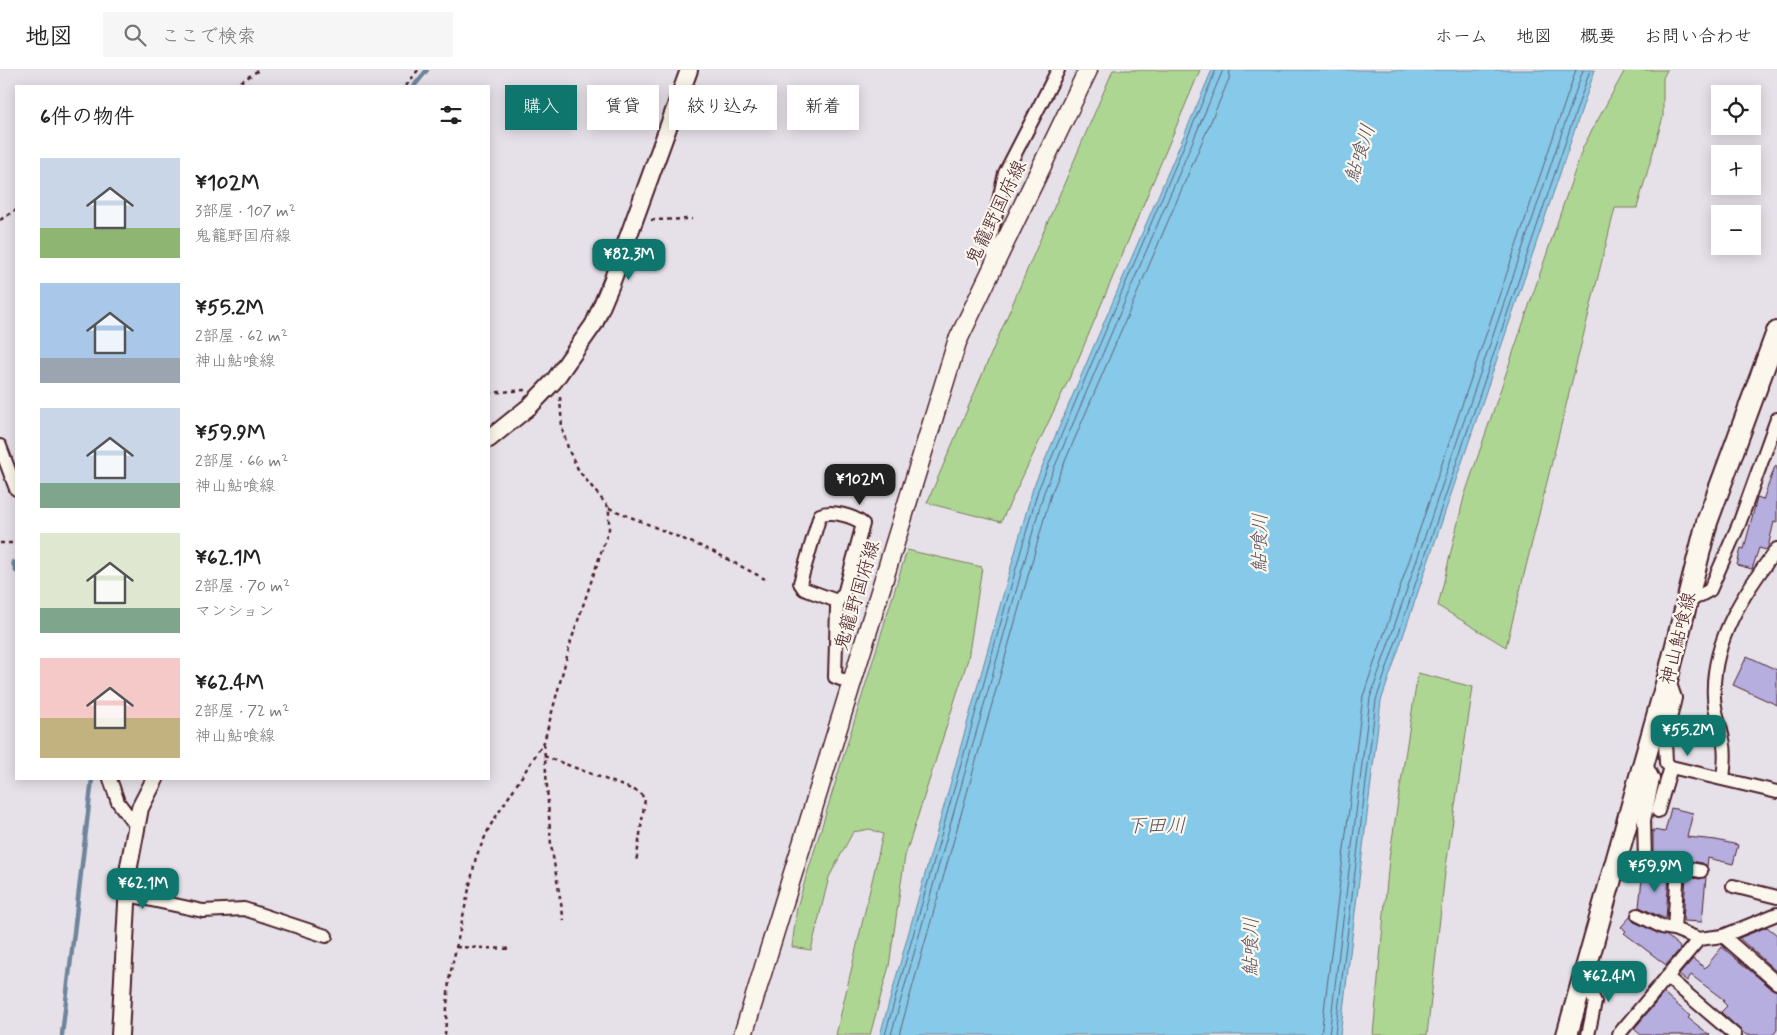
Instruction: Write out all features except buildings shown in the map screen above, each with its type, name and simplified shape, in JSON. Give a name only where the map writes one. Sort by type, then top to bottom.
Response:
[{"type":"main road","name":"鬼籠野国府線","points":[[742,1035],[957,342],[1088,70]]},
{"type":"main road","name":"神山鮎喰線","points":[[1567,1035],[1668,677],[1707,522],[1777,332]]},
{"type":"street","points":[[490,438],[530,406],[546,390],[575,354],[594,324],[635,220],[689,70]]},
{"type":"street","points":[[996,258],[989,245],[1005,173],[1058,70]]},
{"type":"street","points":[[1686,603],[1710,590],[1739,524],[1777,419]]},
{"type":"street","points":[[0,446],[15,486]]},
{"type":"street","points":[[838,601],[804,589],[800,583],[820,515],[826,512],[858,519],[863,524],[844,594],[838,601],[835,677],[850,684]]},
{"type":"street","points":[[1723,779],[1724,745],[1714,697],[1716,665],[1722,645],[1744,594],[1777,549]]},
{"type":"street","points":[[1668,677],[1675,698],[1665,740],[1666,763],[1671,768],[1777,792]]},
{"type":"street","points":[[1644,761],[1653,779],[1644,820],[1645,861],[1678,868],[1701,870]]},
{"type":"street","points":[[1658,811],[1671,768]]},
{"type":"street","points":[[110,780],[118,802],[136,826]]},
{"type":"street","points":[[120,1035],[129,866],[140,808],[155,780]]},
{"type":"street","points":[[1674,929],[1678,868]]},
{"type":"street","points":[[1733,886],[1777,897]]},
{"type":"street","points":[[128,895],[203,911],[244,909],[326,936]]},
{"type":"street","points":[[1638,916],[1662,927],[1674,929],[1699,939],[1723,936],[1777,914]]},
{"type":"street","points":[[1723,936],[1777,983]]},
{"type":"street","points":[[1620,1035],[1699,939]]},
{"type":"street","points":[[1583,976],[1595,1002],[1588,1035]]},
{"type":"street","points":[[1667,977],[1735,1035]]},
{"type":"path","points":[[236,85],[259,70]]},
{"type":"path","points":[[407,85],[418,70]]},
{"type":"path","points":[[0,220],[15,211]]},
{"type":"path","points":[[635,220],[692,219]]},
{"type":"path","points":[[490,393],[546,390],[560,397],[562,428],[569,451],[579,470],[609,508],[712,552],[765,579]]},
{"type":"path","points":[[564,921],[551,845],[544,742],[571,641],[609,529],[609,508]]},
{"type":"path","points":[[0,543],[15,543]]},
{"type":"path","points":[[445,1035],[449,980],[476,857],[490,826],[544,742]]},
{"type":"path","points":[[544,756],[639,792],[645,799],[636,863]]},
{"type":"path","points":[[456,947],[512,949]]},
{"type":"green space","points":[[1113,70],[1200,70],[1077,362],[1001,522],[927,503]]},
{"type":"green space","points":[[1625,70],[1667,70],[1663,78],[1663,117],[1637,208],[1615,208],[1506,647],[1438,606],[1464,497],[1583,147]]},
{"type":"green space","points":[[907,550],[982,567],[968,659],[905,856],[889,966],[870,1035],[836,1035],[883,834],[870,829],[853,832],[829,877],[811,950],[792,947],[797,907]]},
{"type":"green space","points":[[1418,673],[1473,687],[1445,873],[1427,1035],[1373,1035],[1389,859]]},
{"type":"water","name":"下田川","points":[[1212,70],[1595,70],[1381,701],[1340,1035],[880,1035],[1033,488]]},
{"type":"waterway","points":[[415,85],[427,70]]},
{"type":"waterway","points":[[13,562],[15,568]]},
{"type":"waterway","points":[[62,1035],[92,780]]},
{"type":"water label","name":"鮎喰川","points":[[1359,153]]},
{"type":"water label","name":"鮎喰川","points":[[1259,543]]},
{"type":"water label","name":"鮎喰川","points":[[1250,947]]}]
